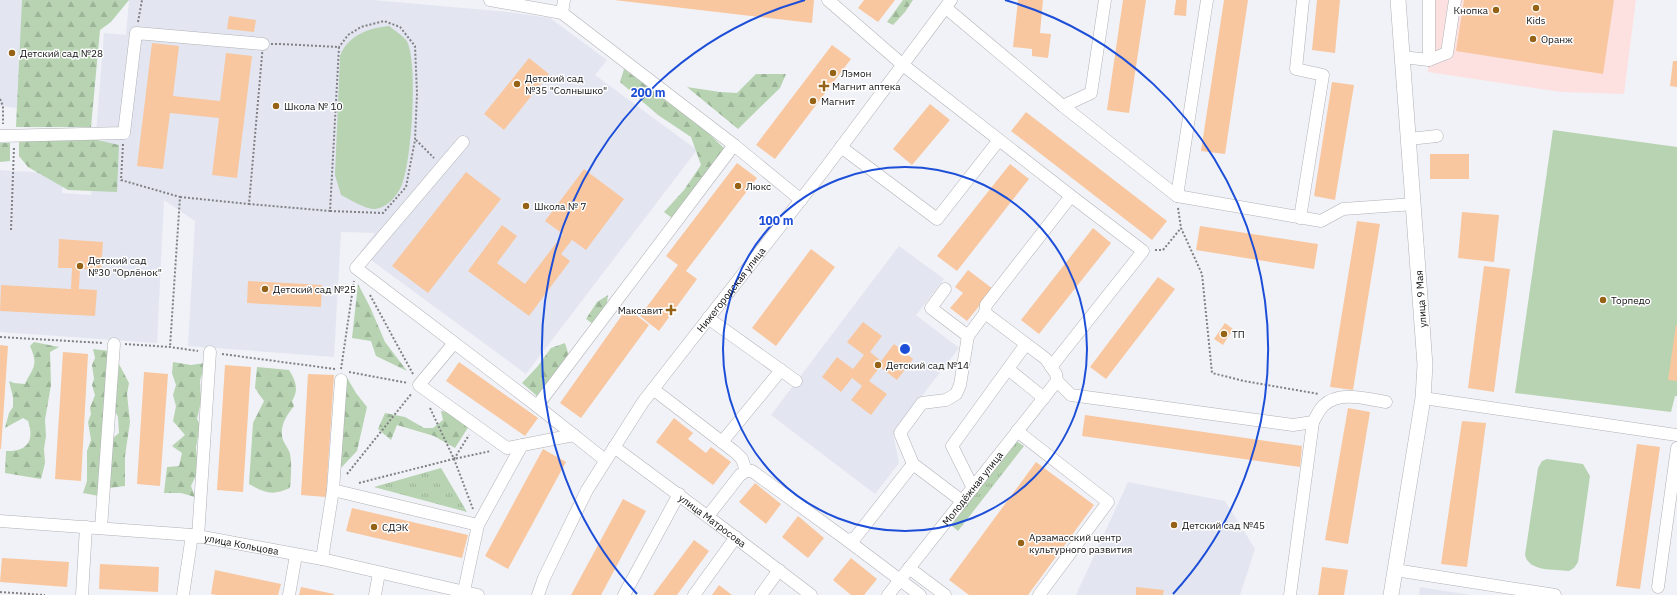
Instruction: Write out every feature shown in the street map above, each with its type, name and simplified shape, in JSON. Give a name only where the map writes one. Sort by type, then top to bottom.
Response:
[{"type":"main road","name":"улица 9 Мая","points":[[1390,595],[1423,398],[1425,365],[1398,0]]},
{"type":"street","points":[[490,0],[529,4],[562,13],[734,145],[801,200]]},
{"type":"street","points":[[562,13],[564,0]]},
{"type":"street","points":[[1064,106],[1091,93],[1105,0]]},
{"type":"street","points":[[1176,196],[1206,0]]},
{"type":"street","points":[[1300,218],[1323,75],[1296,69],[1303,0]]},
{"type":"street","points":[[1429,0],[1429,60]]},
{"type":"street","points":[[1402,57],[1429,60],[1448,53],[1455,0]]},
{"type":"street","points":[[833,2],[903,65],[1143,251],[1051,367]]},
{"type":"street","points":[[948,4],[1064,106],[1176,196],[1321,222],[1343,209],[1359,206],[1414,204]]},
{"type":"street","name":"Нижегородская улица","points":[[538,595],[544,578],[586,490],[653,389],[801,200],[948,4]]},
{"type":"street","points":[[6,136],[124,133],[136,33],[264,44]]},
{"type":"street","points":[[1409,139],[1437,136]]},
{"type":"street","points":[[841,147],[937,219],[999,140]]},
{"type":"street","points":[[463,142],[356,268],[537,406],[605,460]]},
{"type":"street","points":[[537,406],[734,145]]},
{"type":"street","points":[[962,501],[913,464],[900,433],[922,403],[946,400],[956,394],[960,384],[968,336],[985,313],[986,305],[1071,196]]},
{"type":"street","points":[[945,290],[931,308],[968,336]]},
{"type":"street","points":[[985,313],[1046,359],[1056,374],[1056,381],[1071,394],[1293,425],[1313,422]]},
{"type":"street","points":[[708,318],[796,381]]},
{"type":"street","points":[[454,343],[419,385],[507,448],[574,435]]},
{"type":"street","points":[[101,528],[114,344]]},
{"type":"street","points":[[972,488],[952,446],[1026,344]]},
{"type":"street","points":[[183,595],[195,536],[210,352]]},
{"type":"street","points":[[1008,369],[1044,398]]},
{"type":"street","points":[[722,442],[781,370]]},
{"type":"street","points":[[322,559],[333,490],[341,380]]},
{"type":"street","name":"Молодёжная улица","points":[[888,595],[1056,381]]},
{"type":"street","points":[[653,389],[742,459],[746,471]]},
{"type":"street","points":[[1290,595],[1313,422],[1323,406],[1338,397],[1386,402]]},
{"type":"street","points":[[1423,398],[1677,435]]},
{"type":"street","points":[[1017,431],[1108,502],[1039,595]]},
{"type":"street","points":[[464,592],[478,525],[522,445]]},
{"type":"street","name":"улица Матросова","points":[[614,447],[679,494],[811,595]]},
{"type":"street","points":[[1658,587],[1677,448]]},
{"type":"street","points":[[847,540],[855,538],[913,464]]},
{"type":"street","points":[[708,516],[740,475],[746,471],[752,471],[920,595]]},
{"type":"street","points":[[333,490],[478,525]]},
{"type":"street","points":[[624,595],[679,494]]},
{"type":"street","name":"улица Кольцова","points":[[0,521],[195,536],[322,559],[478,595]]},
{"type":"street","points":[[82,595],[86,527]]},
{"type":"street","points":[[694,595],[736,538]]},
{"type":"street","points":[[288,595],[296,555]]},
{"type":"street","points":[[909,568],[945,595]]},
{"type":"street","points":[[761,595],[779,570]]},
{"type":"street","points":[[1395,570],[1555,595]]},
{"type":"street","points":[[375,595],[379,573]]},
{"type":"path","points":[[136,33],[142,0]]},
{"type":"path","points":[[124,133],[120,180],[180,197],[330,212],[383,213],[406,187],[415,140],[417,93],[415,46],[400,27],[384,21],[361,27],[348,35],[339,47],[330,212]]},
{"type":"path","points":[[249,204],[264,44],[339,47]]},
{"type":"path","points":[[0,99],[3,106],[6,136],[10,230]]},
{"type":"path","points":[[415,140],[443,165]]},
{"type":"path","points":[[1176,196],[1181,228],[1202,274],[1212,373],[1244,381],[1338,397]]},
{"type":"path","points":[[170,347],[180,197]]},
{"type":"path","points":[[1143,251],[1163,250],[1181,228]]},
{"type":"path","points":[[341,380],[356,268]]},
{"type":"path","points":[[333,490],[419,385]]},
{"type":"path","points":[[454,459],[475,425]]},
{"type":"path","points":[[356,484],[454,459],[507,448]]},
{"type":"path","points":[[0,592],[45,595]]},
{"type":"shaded area","name":"Детский сад №28","points":[[0,0],[30,0],[17,108],[0,106]]},
{"type":"shaded area","points":[[129,0],[373,0],[508,12],[550,18],[607,60],[595,75],[697,150],[526,374],[360,252],[375,233],[341,232],[334,357],[188,346],[195,221],[164,200],[157,343],[0,332],[0,170],[63,174],[62,193],[91,195],[104,33],[126,35]]},
{"type":"shaded area","points":[[1429,0],[1636,0],[1624,94],[1561,92],[1428,72]]},
{"type":"shaded area","name":"Детский сад №14","points":[[899,246],[944,279],[916,315],[959,348],[893,433],[899,463],[875,494],[771,415]]},
{"type":"shaded area","name":"Детский сад №45","points":[[1128,482],[1225,501],[1255,549],[1240,595],[1076,595]]},
{"type":"shaded area","points":[[1420,587],[1471,595],[1419,595]]},
{"type":"green space","points":[[22,0],[129,0],[111,22],[100,30],[91,127],[16,127]]},
{"type":"green space","points":[[903,0],[913,0],[905,12],[893,25],[887,22]]},
{"type":"green space","points":[[389,26],[406,40],[410,51],[413,90],[411,138],[408,160],[400,189],[386,205],[372,209],[358,204],[341,195],[335,175],[340,56],[348,43],[360,34]]},
{"type":"green space","points":[[624,69],[706,131],[726,150],[672,218],[664,212],[684,190],[701,165],[691,137],[658,115],[620,82]]},
{"type":"green space","points":[[756,74],[786,74],[780,88],[738,129],[687,87],[737,93]]},
{"type":"green space","name":"Торпедо","points":[[1553,130],[1677,147],[1677,396],[1675,396],[1671,412],[1515,393]]},
{"type":"green space","points":[[93,139],[119,145],[117,192],[68,190],[28,167],[19,156],[19,141]]},
{"type":"green space","points":[[0,143],[10,143],[10,161],[0,162]]},
{"type":"green space","points":[[358,284],[385,342],[407,371],[376,356],[371,341],[352,338]]},
{"type":"green space","points":[[608,295],[606,310],[593,324],[586,319],[597,302]]},
{"type":"green space","points":[[34,342],[59,347],[50,352],[51,385],[45,420],[45,463],[41,479],[5,473],[6,451],[19,450],[28,444],[30,440],[30,428],[28,421],[23,418],[5,428],[9,413],[13,407],[13,397],[9,381],[25,384],[34,366],[33,353],[30,346]]},
{"type":"green space","points":[[565,343],[569,356],[537,396],[522,383],[538,366],[551,348]]},
{"type":"green space","points":[[93,349],[109,351],[99,496],[83,493],[87,481],[87,451],[91,440],[88,422],[91,414],[90,408],[95,395],[92,385],[94,379],[92,365],[95,358]]},
{"type":"green space","points":[[173,362],[191,365],[205,363],[200,381],[201,401],[197,419],[200,425],[196,447],[198,471],[191,486],[195,497],[181,493],[164,493],[167,467],[179,466],[182,453],[172,446],[185,435],[173,421],[176,406],[173,395],[176,385],[172,373]]},
{"type":"green space","points":[[119,364],[129,383],[127,394],[130,422],[125,456],[125,486],[109,488],[113,438],[119,433],[118,417],[115,411]]},
{"type":"green space","points":[[257,367],[289,370],[296,386],[292,401],[294,406],[286,418],[282,431],[283,440],[289,450],[291,458],[290,488],[273,493],[260,490],[249,484],[253,423],[264,401],[255,388]]},
{"type":"green space","points":[[346,376],[356,393],[367,407],[357,451],[340,469]]},
{"type":"green space","points":[[441,411],[448,412],[469,426],[455,448],[434,436],[397,425],[391,440],[378,429],[385,413],[405,417],[424,428],[433,428],[443,420]]},
{"type":"green space","points":[[1016,441],[1024,446],[958,531],[951,525]]},
{"type":"green space","points":[[1547,459],[1583,464],[1590,476],[1578,562],[1574,568],[1569,571],[1550,570],[1537,567],[1527,560],[1525,555],[1538,468],[1542,461]]},
{"type":"green space","points":[[441,468],[467,512],[374,487]]},
{"type":"building","points":[[614,0],[814,0],[812,23]]},
{"type":"building","points":[[864,0],[895,0],[878,22],[858,8]]},
{"type":"building","points":[[1018,0],[1043,0],[1040,33],[1051,34],[1048,58],[1032,56],[1032,49],[1013,47]]},
{"type":"building","points":[[1123,0],[1146,0],[1129,113],[1107,110]]},
{"type":"building","points":[[1176,0],[1187,0],[1186,16],[1174,15]]},
{"type":"building","points":[[1224,0],[1248,0],[1225,154],[1201,151]]},
{"type":"building","points":[[1317,0],[1340,0],[1335,53],[1312,50]]},
{"type":"building","name":"Оранж","points":[[1464,0],[1614,0],[1603,74],[1456,51]]},
{"type":"building","points":[[229,16],[256,20],[254,32],[227,29]]},
{"type":"building","points":[[152,43],[179,46],[173,96],[220,101],[226,53],[252,56],[237,178],[212,175],[219,118],[170,113],[163,169],[137,166]]},
{"type":"building","points":[[832,45],[851,59],[775,159],[756,145]]},
{"type":"building","points":[[529,58],[549,74],[504,130],[484,114]]},
{"type":"building","points":[[1673,61],[1677,61],[1677,87],[1670,86]]},
{"type":"building","points":[[1332,82],[1354,85],[1335,200],[1314,196]]},
{"type":"building","points":[[930,104],[950,120],[912,165],[893,149]]},
{"type":"building","points":[[1026,112],[1167,221],[1152,240],[1011,131]]},
{"type":"building","points":[[1430,154],[1469,154],[1469,179],[1430,179]]},
{"type":"building","points":[[737,163],[757,178],[686,271],[697,279],[659,331],[640,316],[678,265],[666,256]]},
{"type":"building","points":[[1010,164],[1029,179],[957,271],[937,256]]},
{"type":"building","points":[[584,169],[624,199],[586,250],[572,240],[561,254],[570,261],[529,316],[468,271],[502,225],[517,236],[497,263],[525,284],[563,234],[545,221]]},
{"type":"building","points":[[466,172],[501,199],[428,293],[392,266]]},
{"type":"building","points":[[1462,212],[1499,215],[1494,262],[1458,258]]},
{"type":"building","points":[[1357,221],[1380,224],[1353,390],[1330,387]]},
{"type":"building","points":[[1200,226],[1318,244],[1314,269],[1196,250]]},
{"type":"building","points":[[1093,228],[1111,243],[1039,334],[1021,320]]},
{"type":"building","points":[[59,239],[103,242],[101,270],[80,269],[79,289],[97,290],[95,316],[0,311],[1,285],[71,289],[72,268],[58,268]]},
{"type":"building","points":[[811,249],[835,267],[776,346],[752,328]]},
{"type":"building","points":[[1484,266],[1510,269],[1494,392],[1468,388]]},
{"type":"building","points":[[968,270],[993,289],[967,321],[950,308],[963,293],[955,287]]},
{"type":"building","points":[[1158,277],[1175,289],[1106,379],[1090,367]]},
{"type":"building","points":[[248,281],[322,285],[321,307],[247,303]]},
{"type":"building","points":[[627,308],[649,325],[581,418],[560,403]]},
{"type":"building","points":[[863,322],[882,336],[870,352],[881,361],[894,344],[913,359],[897,380],[880,367],[869,381],[887,394],[871,415],[851,400],[862,386],[852,378],[841,392],[822,377],[837,357],[853,369],[864,355],[847,342]]},
{"type":"building","name":"ТП","points":[[1225,323],[1233,329],[1223,345],[1214,339]]},
{"type":"building","points":[[1677,325],[1677,381],[1668,380]]},
{"type":"building","points":[[0,345],[8,346],[1,449],[0,449]]},
{"type":"building","points":[[63,352],[88,354],[81,481],[55,479]]},
{"type":"building","points":[[459,362],[538,418],[525,436],[446,381]]},
{"type":"building","points":[[225,365],[251,367],[243,492],[217,490]]},
{"type":"building","points":[[144,372],[168,374],[160,486],[137,484]]},
{"type":"building","points":[[308,374],[334,375],[326,497],[301,495]]},
{"type":"building","points":[[1348,408],[1370,412],[1348,544],[1325,540]]},
{"type":"building","points":[[1085,415],[1302,446],[1300,467],[1082,436]]},
{"type":"building","points":[[674,418],[693,433],[688,439],[706,453],[711,447],[731,462],[713,485],[656,442]]},
{"type":"building","points":[[1462,421],[1486,423],[1467,567],[1441,564]]},
{"type":"building","points":[[1637,444],[1660,447],[1640,589],[1616,586]]},
{"type":"building","points":[[543,449],[566,462],[508,569],[485,556]]},
{"type":"building","name":"Арзамасский центр культурного развития","points":[[1036,462],[1094,505],[1028,595],[969,595],[949,580]]},
{"type":"building","points":[[755,483],[781,504],[766,524],[739,502]]},
{"type":"building","points":[[623,499],[646,511],[601,595],[571,595]]},
{"type":"building","points":[[352,508],[468,535],[462,558],[346,531]]},
{"type":"building","points":[[798,516],[824,538],[808,558],[782,537]]},
{"type":"building","points":[[694,540],[709,551],[677,595],[653,595]]},
{"type":"building","points":[[2,558],[69,562],[67,587],[0,582]]},
{"type":"building","points":[[851,558],[877,579],[864,595],[851,595],[833,580]]},
{"type":"building","points":[[100,564],[159,567],[158,592],[99,589]]},
{"type":"building","points":[[1322,567],[1348,570],[1344,595],[1318,595]]},
{"type":"building","points":[[215,570],[281,584],[278,595],[211,594]]},
{"type":"building","points":[[719,585],[732,595],[712,595]]},
{"type":"building","points":[[301,587],[334,594],[334,595],[299,595]]},
{"type":"building","points":[[1136,587],[1164,590],[1163,595],[1136,595]]},
{"type":"place","name":"Kids","points":[[1536,8]]},
{"type":"place","name":"Кнопка","points":[[1496,10]]},
{"type":"place","name":"Оранж","points":[[1533,39]]},
{"type":"place","name":"Детский сад №28","points":[[12,53]]},
{"type":"place","name":"Лэмон","points":[[833,73]]},
{"type":"place","name":"Детский сад №35 \"Солнышко\"","points":[[517,84]]},
{"type":"place","name":"Магнит аптека","points":[[824,86]]},
{"type":"place","name":"Магнит","points":[[813,101]]},
{"type":"place","name":"Школа № 10","points":[[276,106]]},
{"type":"place","name":"Люкс","points":[[738,186]]},
{"type":"place","name":"Школа № 7","points":[[526,206]]},
{"type":"place","name":"Детский сад №30 \"Орлёнок\"","points":[[80,266]]},
{"type":"place","name":"Детский сад №25","points":[[265,289]]},
{"type":"place","name":"Торпедо","points":[[1603,300]]},
{"type":"place","name":"Максавит","points":[[671,310]]},
{"type":"place","name":"ТП","points":[[1224,334]]},
{"type":"place","name":"Детский сад №14","points":[[878,365]]},
{"type":"place","name":"Детский сад №45","points":[[1174,525]]},
{"type":"place","name":"СДЭК","points":[[374,527]]},
{"type":"place","name":"Арзамасский центр культурного развития","points":[[1021,543]]}]
